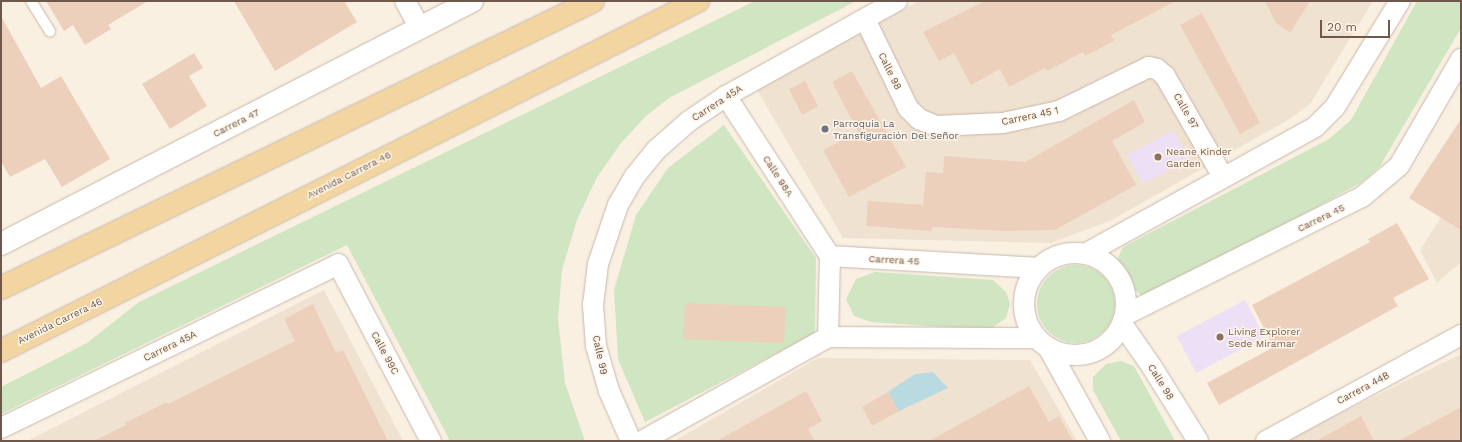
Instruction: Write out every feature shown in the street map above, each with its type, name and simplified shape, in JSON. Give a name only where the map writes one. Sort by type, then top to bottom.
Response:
[{"type":"main road","points":[[1,288],[593,1]]},
{"type":"main road","name":"Avenida Carrera 46","points":[[1,351],[698,1]]},
{"type":"main road","points":[[1,367],[95,321],[122,290]]},
{"type":"street","points":[[405,1],[420,28]]},
{"type":"street","name":"Carrera 47","points":[[1,244],[472,1]]},
{"type":"street","name":"Carrera 45A","points":[[598,264],[618,205],[635,176],[656,150],[689,122],[726,96],[897,1]]},
{"type":"street","points":[[1085,254],[1315,127],[1336,107],[1400,1]]},
{"type":"street","name":"Calle 98","points":[[865,19],[908,108],[919,119]]},
{"type":"street","name":"Carrera 45","points":[[1124,320],[1362,197],[1399,166],[1461,59]]},
{"type":"street","name":"Carrera 45 1","points":[[919,119],[936,126],[959,126],[1003,123],[1059,112],[1149,67],[1157,69]]},
{"type":"street","name":"Calle 97","points":[[1157,69],[1165,76],[1223,177]]},
{"type":"street","name":"Calle 98A","points":[[726,96],[830,256]]},
{"type":"street","points":[[642,441],[828,337],[1042,344],[1065,355],[1083,355],[1094,352],[1113,339],[1124,320],[1124,288],[1118,276],[1098,258],[1085,254],[1060,255],[1039,268],[1027,287],[1024,310],[1028,325],[1042,344],[1100,441]]},
{"type":"street","points":[[828,337],[830,256]]},
{"type":"street","name":"Carrera 45","points":[[830,256],[1039,268]]},
{"type":"street","name":"Carrera 45A","points":[[1,428],[338,264]]},
{"type":"street","name":"Calle 99C","points":[[338,264],[431,441]]},
{"type":"street","name":"Calle 99","points":[[598,264],[593,305],[596,346],[609,391],[631,441]]},
{"type":"street","name":"Calle 98","points":[[1124,320],[1198,441]]},
{"type":"street","name":"Carrera 44B","points":[[1266,441],[1461,335]]},
{"type":"lane","points":[[31,1],[50,32]]},
{"type":"shaded area","points":[[919,1],[1373,1],[1310,104],[1288,120],[1112,220],[1051,243],[843,238],[756,88]]},
{"type":"shaded area","name":"Neane Kinder Garden","points":[[1173,130],[1189,159],[1143,184],[1127,155]]},
{"type":"shaded area","points":[[1461,186],[1461,262],[1437,283],[1420,250]]},
{"type":"shaded area","points":[[324,290],[403,441],[27,441]]},
{"type":"shaded area","name":"Living Explorer Sede Miramar","points":[[1245,300],[1264,337],[1196,373],[1177,336]]},
{"type":"shaded area","points":[[1461,354],[1461,441],[1288,441],[1314,426]]},
{"type":"shaded area","points":[[818,358],[1030,360],[1077,441],[674,441]]},
{"type":"green space","points":[[755,1],[856,1],[669,98],[646,116],[621,143],[596,179],[577,220],[562,270],[558,319],[565,383],[585,441],[450,441],[347,245],[1,414],[1,387],[87,343],[139,302]]},
{"type":"green space","points":[[1417,1],[1461,1],[1461,28],[1380,166],[1362,182],[1155,296],[1142,296],[1125,280],[1117,260],[1123,247],[1329,139],[1351,120]]},
{"type":"green space","points":[[724,125],[816,258],[815,333],[645,422],[618,359],[614,290],[636,215],[668,168]]},
{"type":"green space","points":[[1076,265],[1091,268],[1103,277],[1112,289],[1115,304],[1112,319],[1103,331],[1091,340],[1076,343],[1061,340],[1049,331],[1040,319],[1037,304],[1040,289],[1049,277],[1061,268]]},
{"type":"green space","points":[[875,272],[993,280],[1006,292],[1010,304],[1006,318],[989,330],[871,322],[854,316],[846,299],[856,279]]},
{"type":"green space","points":[[1121,361],[1134,366],[1175,441],[1121,441],[1093,390],[1093,377],[1106,364]]},
{"type":"water","points":[[933,372],[948,388],[899,411],[888,392],[915,374]]},
{"type":"building","points":[[46,1],[148,1],[108,25],[111,29],[85,45],[73,25],[64,31]]},
{"type":"building","points":[[234,1],[344,1],[357,22],[275,71]]},
{"type":"building","points":[[985,1],[1176,1],[1111,35],[1114,41],[1085,56],[1083,52],[1047,71],[1045,68],[1009,87],[1000,69],[971,85],[954,53],[939,61],[923,32]]},
{"type":"building","points":[[1265,1],[1310,1],[1290,33],[1276,23]]},
{"type":"building","points":[[1202,13],[1260,123],[1240,134],[1180,25]]},
{"type":"building","points":[[1,16],[41,88],[61,76],[110,159],[62,187],[45,159],[10,177],[1,161]]},
{"type":"building","points":[[194,53],[203,68],[189,76],[207,106],[170,129],[142,84]]},
{"type":"building","points":[[852,71],[906,167],[849,197],[823,150],[858,132],[832,82]]},
{"type":"building","points":[[805,81],[818,106],[802,115],[789,89]]},
{"type":"building","points":[[1134,100],[1145,122],[1112,141],[1136,185],[1055,230],[1006,231],[932,227],[932,231],[866,226],[868,201],[923,205],[926,172],[943,173],[944,156],[1025,162]]},
{"type":"building","points":[[1461,119],[1461,230],[1409,198]]},
{"type":"building","points":[[1397,223],[1429,279],[1393,298],[1398,306],[1219,405],[1207,383],[1274,347],[1252,305],[1370,242],[1368,239]]},
{"type":"building","points":[[685,303],[786,307],[784,343],[683,339]]},
{"type":"building","points":[[313,304],[336,353],[343,350],[388,441],[94,441],[126,425],[125,423],[167,402],[168,404],[295,341],[284,319]]},
{"type":"building","points":[[1029,386],[1049,422],[1059,416],[1073,441],[929,441]]},
{"type":"building","points":[[806,391],[822,421],[808,429],[815,441],[717,441]]},
{"type":"building","points":[[888,392],[899,411],[872,426],[862,407]]},
{"type":"building","points":[[1461,407],[1461,441],[1398,441]]},
{"type":"building","points":[[1361,416],[1374,441],[1316,441]]},
{"type":"place","name":"Parroquia La Transfiguración Del Señor","points":[[825,129]]},
{"type":"place","name":"Neane Kinder Garden","points":[[1158,157]]},
{"type":"place","name":"Living Explorer Sede Miramar","points":[[1220,337]]}]
